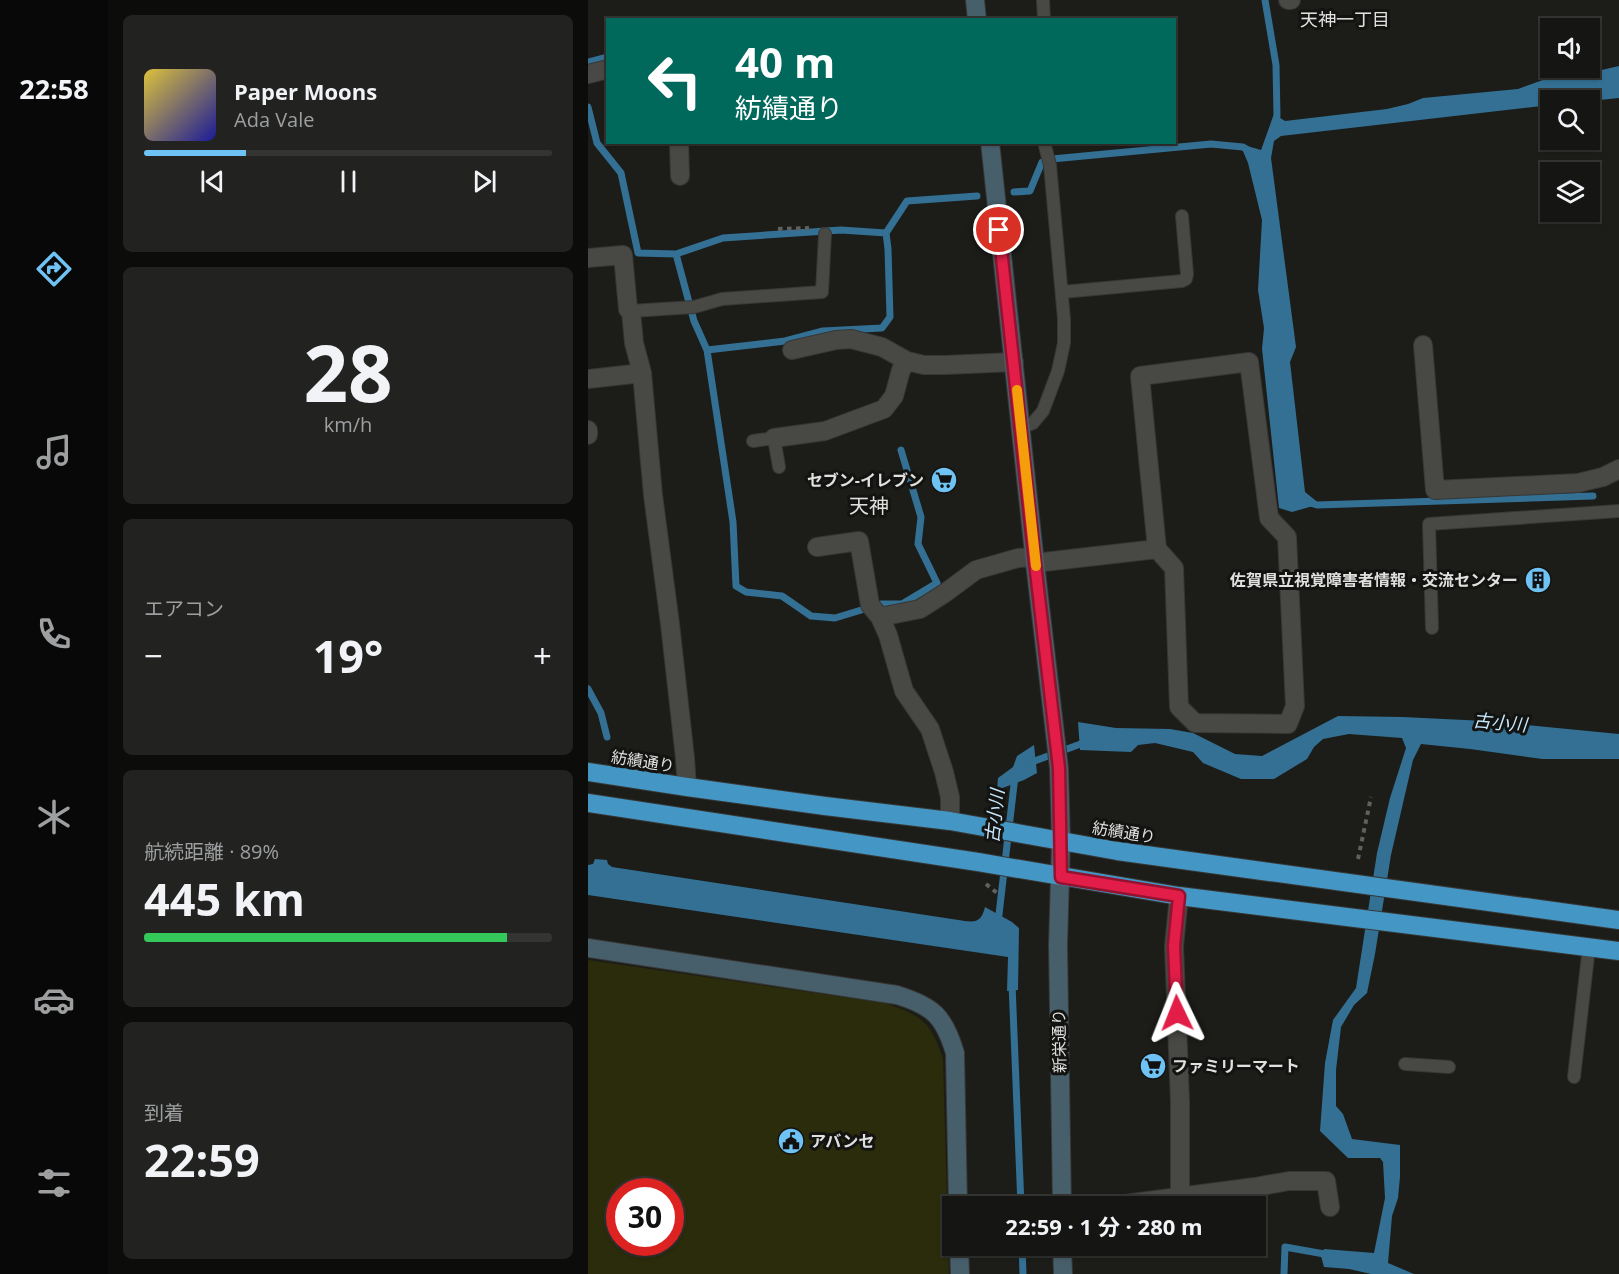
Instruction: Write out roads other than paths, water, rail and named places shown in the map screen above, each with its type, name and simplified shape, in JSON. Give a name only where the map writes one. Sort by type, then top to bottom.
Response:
[{"type":"highway","name":"紡績通り","points":[[588,772],[687,788],[950,821],[1117,851],[1619,920]]},
{"type":"highway","points":[[588,803],[978,862],[1179,896],[1619,951]]},
{"type":"street","points":[[975,0],[977,18]]},
{"type":"street","points":[[588,74],[606,70]]},
{"type":"street","points":[[679,144],[680,177]]},
{"type":"street","name":"新栄通り","points":[[990,144],[1059,768],[1062,841],[1058,945],[1062,1196]]},
{"type":"street","points":[[588,258],[623,255],[628,309],[631,311],[634,343],[642,373],[653,495],[687,788]]},
{"type":"street","points":[[792,350],[851,339],[882,347],[907,361],[924,365],[1014,362]]},
{"type":"street","points":[[1423,345],[1435,490],[1578,483],[1603,477],[1619,469]]},
{"type":"street","points":[[774,438],[825,430],[884,409],[894,396],[901,370],[907,361]]},
{"type":"street","points":[[1249,362],[1269,518],[1287,537],[1294,706],[1288,724],[1195,723],[1179,707],[1174,568],[1158,549],[1140,376],[1249,362]]},
{"type":"street","points":[[588,379],[642,373]]},
{"type":"street","points":[[817,547],[860,541],[874,611],[888,635],[904,691],[930,729],[944,772],[950,798],[950,821]]},
{"type":"street","points":[[874,611],[920,609],[976,570],[1018,558],[1035,560],[1158,549]]},
{"type":"street","points":[[1179,896],[1174,946],[1180,1102],[1180,1196]]},
{"type":"street","points":[[588,948],[897,994],[927,1006],[939,1016],[949,1033],[955,1053],[958,1196]]},
{"type":"street","points":[[1188,1196],[1289,1181],[1326,1181],[1330,1207]]},
{"type":"street","points":[[959,1256],[960,1274]]},
{"type":"street","points":[[1062,1256],[1063,1274]]},
{"type":"lane","points":[[1043,0],[1044,18]]},
{"type":"lane","points":[[1021,428],[1033,423],[1043,411],[1058,371],[1064,343],[1062,292],[1049,160],[1045,144]]},
{"type":"lane","points":[[1062,292],[1186,279],[1182,216]]},
{"type":"lane","points":[[631,311],[688,308],[722,299],[822,292],[825,234]]},
{"type":"lane","points":[[753,441],[774,438],[779,467]]},
{"type":"lane","points":[[1432,628],[1429,524],[1619,511]]},
{"type":"lane","points":[[1574,1077],[1589,947]]},
{"type":"lane","points":[[1405,1064],[1449,1067]]},
{"type":"water","points":[[1619,66],[1619,98],[1600,100],[1600,90],[1540,90],[1540,106],[1281,136],[1274,141],[1271,158],[1296,347],[1290,362],[1305,492],[1320,504],[1292,512],[1279,508],[1262,349],[1264,328],[1258,290],[1262,220],[1248,163],[1240,144],[1261,150],[1274,114],[1285,121],[1387,109],[1423,98],[1518,89],[1548,78],[1600,78],[1600,70]]},
{"type":"water","points":[[1338,716],[1485,721],[1619,734],[1619,759],[1542,759],[1421,744],[1413,760],[1391,855],[1367,993],[1354,1005],[1341,1027],[1336,1070],[1336,1106],[1343,1114],[1352,1139],[1400,1145],[1398,1198],[1392,1216],[1388,1263],[1414,1274],[1371,1274],[1324,1267],[1321,1256],[1324,1249],[1374,1253],[1385,1198],[1383,1162],[1380,1158],[1348,1158],[1320,1131],[1325,1063],[1333,1020],[1356,988],[1377,853],[1390,798],[1406,748],[1402,738],[1349,734],[1323,739],[1314,747],[1307,759],[1274,779],[1241,779],[1203,763],[1193,752],[1155,743],[1138,745],[1131,752],[1080,750],[1078,722],[1116,728],[1170,729],[1193,733],[1235,754],[1262,756]]},
{"type":"water","points":[[1034,745],[1037,773],[997,790],[998,778],[1013,767],[1017,756]]},
{"type":"water","points":[[595,859],[607,860],[612,867],[965,921],[979,919],[985,907],[1019,928],[1018,990],[1007,991],[1008,957],[588,895],[588,865],[593,864]]},
{"type":"waterway","points":[[1265,0],[1276,65],[1277,116],[1275,122]]},
{"type":"waterway","points":[[588,62],[606,58]]},
{"type":"waterway","points":[[588,107],[597,143],[621,173],[638,253],[676,254],[723,238],[841,230],[886,233],[907,201],[977,196]]},
{"type":"waterway","points":[[1014,192],[1030,191],[1042,162],[1052,159],[1211,144],[1243,147],[1248,150]]},
{"type":"waterway","points":[[707,350],[785,341],[823,331],[882,328],[890,317],[886,233]]},
{"type":"waterway","points":[[676,254],[694,321],[707,350],[733,522],[736,586],[746,592],[782,596],[811,616],[835,618],[881,604],[902,604],[937,583],[918,544],[921,517],[901,450]]},
{"type":"waterway","points":[[1310,503],[1317,505],[1593,496]]},
{"type":"waterway","points":[[588,689],[601,713],[607,737]]},
{"type":"waterway","name":"古小川","points":[[1029,763],[1086,742]]},
{"type":"waterway","name":"古小川","points":[[998,923],[1015,776]]},
{"type":"waterway","points":[[1012,984],[1021,1196]]},
{"type":"waterway","points":[[1284,1274],[1285,1247],[1330,1255]]},
{"type":"waterway","points":[[1022,1256],[1023,1274]]},
{"type":"place","name":"セブン-イレブン","points":[[944,480]]},
{"type":"place","name":"佐賀県立視覚障害者情報・交流センター","points":[[1538,580]]},
{"type":"place","name":"ファミリーマート","points":[[1153,1066]]},
{"type":"place","name":"アバンセ","points":[[791,1141]]},
{"type":"district","name":"天神一丁目","points":[[1345,20]]},
{"type":"district","name":"天神","points":[[869,506]]}]
